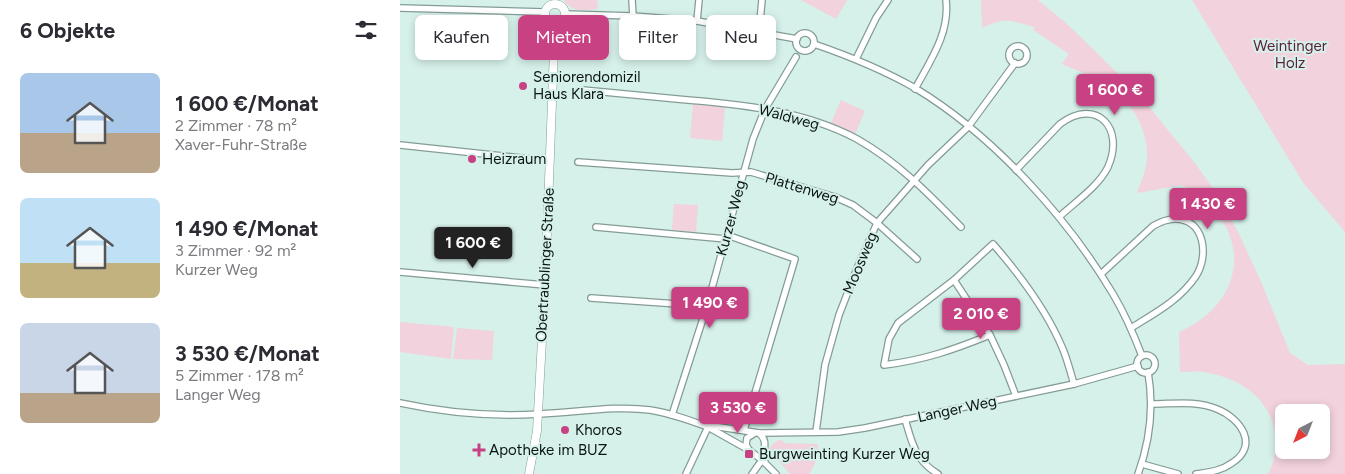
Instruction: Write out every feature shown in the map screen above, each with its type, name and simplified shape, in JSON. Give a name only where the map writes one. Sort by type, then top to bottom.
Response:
[{"type":"street","points":[[632,0],[633,15]]},
{"type":"street","points":[[699,0],[697,21],[706,22]]},
{"type":"street","points":[[761,15],[762,0]]},
{"type":"street","points":[[856,59],[876,18],[888,0]]},
{"type":"street","points":[[915,89],[945,27],[946,0]]},
{"type":"street","points":[[546,15],[547,8],[556,2],[563,7],[566,14],[619,16]]},
{"type":"street","points":[[400,8],[545,12]]},
{"type":"street","points":[[807,33],[814,38],[812,49],[803,51],[797,45],[797,39],[802,34],[807,33]]},
{"type":"street","points":[[776,35],[797,39]]},
{"type":"street","points":[[814,44],[856,59],[915,89],[968,127],[1016,170],[1059,217],[1101,274],[1131,328],[1142,356]]},
{"type":"street","name":"Kurzer Weg","points":[[672,415],[707,306],[753,139],[765,109],[796,57]]},
{"type":"street","name":"Obertraublinger Straße","points":[[529,474],[535,445],[545,286],[553,60]]},
{"type":"street","name":"Moosweg","points":[[816,432],[826,365],[839,315],[877,222],[915,179],[968,127],[1015,62]]},
{"type":"street","name":"Waldweg","points":[[583,90],[713,101],[765,109],[833,128],[877,151],[915,179],[961,227]]},
{"type":"street","points":[[1016,170],[1060,124],[1069,118],[1089,114],[1099,117],[1106,122],[1111,130],[1113,142],[1112,156],[1106,169],[1098,181],[1059,217]]},
{"type":"street","points":[[400,145],[550,161]]},
{"type":"street","name":"Plattenweg","points":[[578,162],[751,172],[834,197],[853,205],[877,222],[917,258]]},
{"type":"street","points":[[1101,274],[1153,226],[1163,221],[1182,220],[1195,229],[1202,239],[1204,246],[1203,259],[1198,273],[1190,285],[1167,306],[1131,328]]},
{"type":"street","points":[[596,227],[726,237],[795,259],[744,430]]},
{"type":"street","points":[[990,335],[932,357],[910,362],[884,364],[889,338],[898,323],[954,280],[993,244],[1024,282],[1047,318],[1063,349],[1074,384]]},
{"type":"street","points":[[400,272],[545,286]]},
{"type":"street","points":[[954,280],[990,335],[1016,396]]},
{"type":"street","points":[[591,298],[707,306]]},
{"type":"street","points":[[1142,356],[1150,356],[1154,360],[1154,368],[1148,372],[1140,370],[1138,366],[1138,360],[1142,356]]},
{"type":"street","name":"Langer Weg","points":[[400,403],[430,410],[459,413],[537,415],[636,409],[672,415],[708,427],[757,433],[838,432],[905,420],[1074,384],[1138,366]]},
{"type":"street","points":[[1138,474],[1150,427],[1152,404],[1148,372]]},
{"type":"street","points":[[1152,404],[1201,404],[1218,409],[1240,425],[1246,436],[1246,443],[1241,456],[1219,470],[1196,474]]},
{"type":"street","points":[[905,420],[914,450],[927,466],[938,474]]},
{"type":"street","points":[[686,474],[708,427],[749,450],[757,453],[764,449]]},
{"type":"street","points":[[764,462],[766,442],[774,432]]},
{"type":"street","points":[[766,442],[764,437],[757,433],[752,433],[747,438],[746,445],[749,450],[776,474]]},
{"type":"street","points":[[752,474],[764,462]]},
{"type":"street","points":[[1142,464],[1178,474]]},
{"type":"green space","points":[[564,0],[597,0],[598,9],[575,9]]},
{"type":"green space","points":[[801,0],[847,0],[836,19]]},
{"type":"green space","points":[[981,0],[1038,0],[1066,23],[1137,92],[1194,162],[1220,198],[1240,236],[1290,353],[1308,365],[1345,364],[1345,474],[1268,474],[1272,464],[1275,444],[1275,459],[1330,459],[1330,404],[1275,404],[1275,433],[1272,420],[1259,399],[1240,384],[1204,372],[1180,372],[1179,332],[1203,318],[1220,301],[1230,281],[1234,260],[1231,239],[1221,219],[1205,201],[1182,185],[1137,193],[1146,168],[1147,147],[1141,126],[1130,106],[1104,83],[1062,64],[1069,54],[1033,30],[1035,27],[1008,21],[990,24],[982,28]]},
{"type":"green space","name":"Weintinger Holz","points":[[1192,0],[1345,0],[1345,232],[1304,184]]},
{"type":"green space","points":[[841,100],[865,111],[855,134],[831,123]]},
{"type":"green space","points":[[693,104],[725,107],[722,141],[690,138]]},
{"type":"green space","points":[[674,204],[698,205],[696,232],[672,230]]},
{"type":"green space","points":[[400,322],[454,327],[451,359],[400,352]]},
{"type":"green space","points":[[457,328],[494,331],[492,360],[453,359]]},
{"type":"green space","points":[[779,440],[782,440],[784,443],[818,444],[816,460],[809,474],[790,474],[778,460],[774,462],[769,449]]},
{"type":"place","name":"Seniorendomizil Haus Klara","points":[[523,86]]},
{"type":"place","name":"Heizraum","points":[[472,159]]},
{"type":"place","name":"Khoros","points":[[565,430]]},
{"type":"place","name":"Apotheke im BUZ","points":[[479,450]]},
{"type":"place","name":"Burgweinting Kurzer Weg","points":[[749,454]]}]
